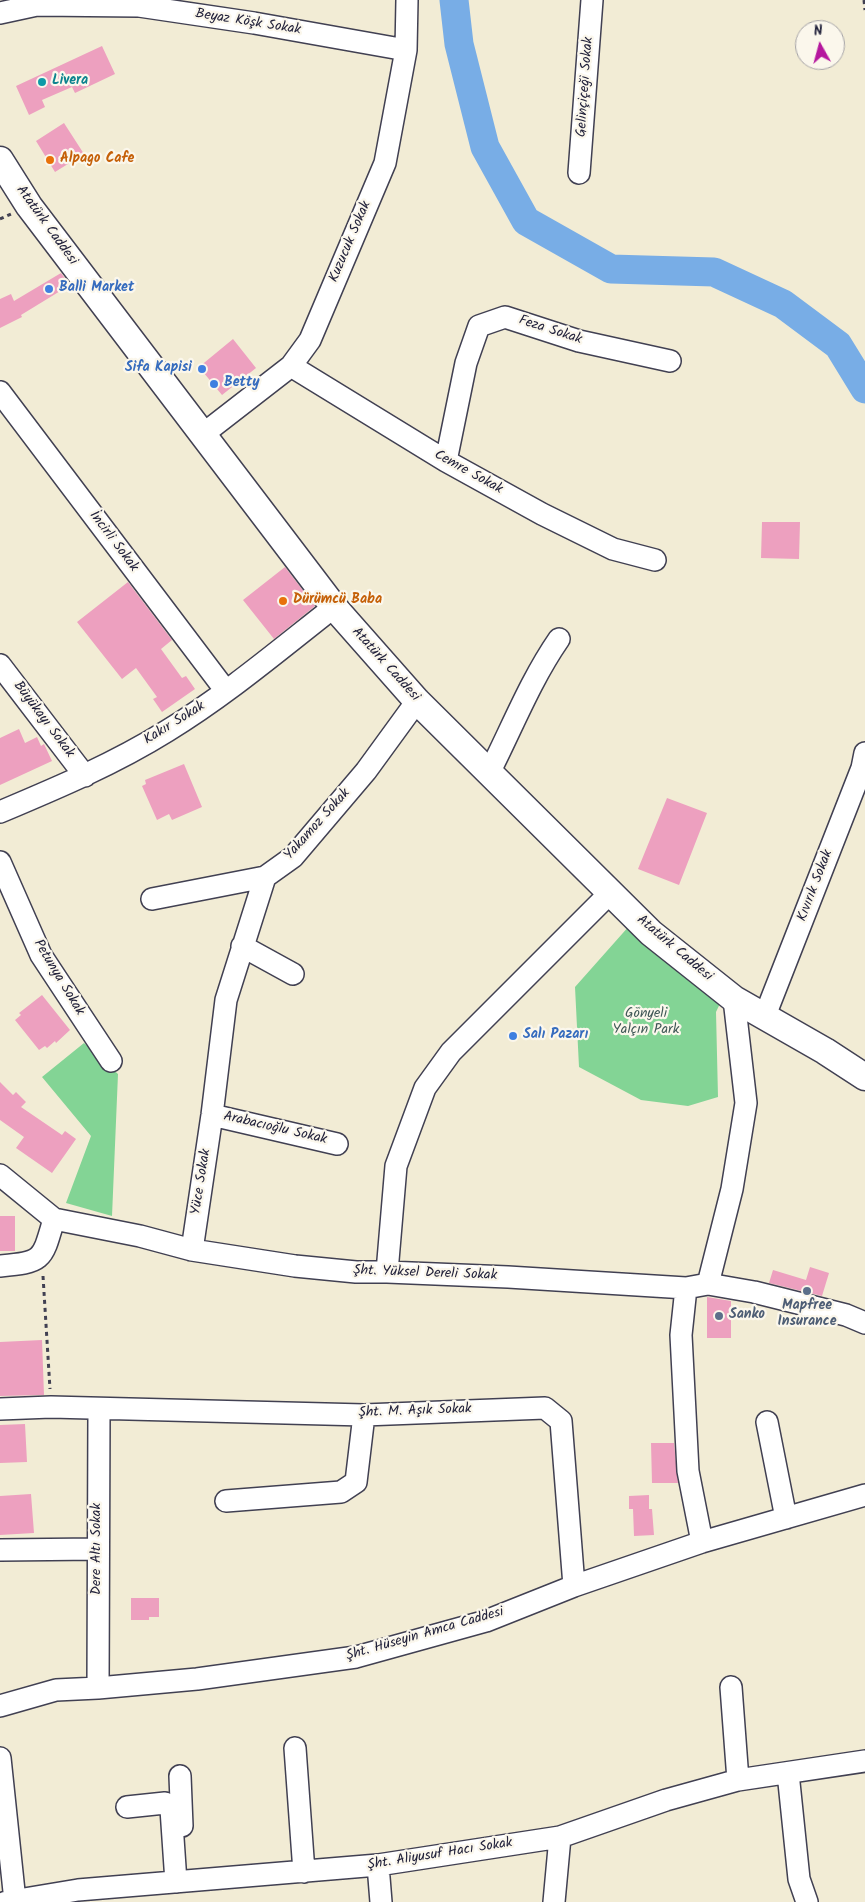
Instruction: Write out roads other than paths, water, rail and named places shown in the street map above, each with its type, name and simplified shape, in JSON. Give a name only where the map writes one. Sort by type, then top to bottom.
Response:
[{"type":"main road","name":"Atatürk Caddesi","points":[[0,160],[29,206],[334,608],[417,701],[651,933],[734,999],[865,1077]]},
{"type":"street","name":"Kuzucuk Sokak","points":[[202,435],[292,366],[310,340],[385,163],[406,50],[407,0]]},
{"type":"street","name":"Gelinçiçeği Sokak","points":[[579,173],[592,0]]},
{"type":"street","name":"Beyaz Köşk Sokak","points":[[0,13],[36,5],[139,6],[254,23],[406,50]]},
{"type":"street","name":"Feza Sokak","points":[[446,462],[466,363],[479,326],[505,317],[579,342],[670,360]]},
{"type":"street","name":"Cemre Sokak","points":[[292,366],[446,462],[542,514],[613,549],[655,560]]},
{"type":"street","name":"İncirli Sokak","points":[[0,392],[226,692]]},
{"type":"street","name":"Kakır Sokak","points":[[0,812],[85,776],[166,732],[226,692],[334,608]]},
{"type":"street","points":[[489,773],[532,684],[559,639]]},
{"type":"street","name":"Büyükayı Sokak","points":[[0,665],[85,776]]},
{"type":"street","name":"Yakamoz Sokak","points":[[152,898],[265,877],[293,857],[366,771],[417,701]]},
{"type":"street","name":"Kıvırık Sokak","points":[[764,1018],[864,763]]},
{"type":"street","name":"Petunya Sokak","points":[[0,862],[41,955],[111,1061]]},
{"type":"street","points":[[265,877],[242,946],[293,974]]},
{"type":"street","points":[[387,1272],[396,1166],[425,1088],[451,1052],[610,893]]},
{"type":"street","name":"Yüce Sokak","points":[[192,1250],[212,1115],[226,1000],[242,946]]},
{"type":"street","points":[[708,1284],[732,1189],[746,1103],[734,999]]},
{"type":"street","name":"Arabacıoğlu Sokak","points":[[212,1115],[337,1144]]},
{"type":"street","name":"Şht. Yüksel Dereli Sokak","points":[[0,1175],[54,1219],[140,1236],[192,1250],[294,1266],[356,1272],[508,1277],[686,1288],[708,1284],[754,1292],[846,1315],[865,1323]]},
{"type":"street","points":[[0,1266],[30,1263],[42,1255],[54,1219]]},
{"type":"street","points":[[686,1288],[681,1335],[687,1461],[702,1542]]},
{"type":"street","name":"Şht. M. Aşık Sokak","points":[[0,1409],[51,1408],[364,1415],[545,1408],[562,1421],[574,1586]]},
{"type":"street","name":"Dere Altı Sokak","points":[[98,1688],[99,1410]]},
{"type":"street","points":[[226,1500],[341,1492],[356,1482],[364,1415]]},
{"type":"street","points":[[767,1422],[786,1518]]},
{"type":"street","name":"Şht. Hüseyin Amca Caddesi","points":[[0,1706],[56,1690],[197,1679],[356,1657],[486,1621],[574,1586],[702,1542],[865,1495]]},
{"type":"street","points":[[0,1550],[98,1549]]},
{"type":"street","points":[[731,1687],[738,1780]]},
{"type":"street","points":[[295,1748],[304,1872]]},
{"type":"street","points":[[0,1758],[10,1901]]},
{"type":"street","name":"Şht. Aliyusuf Hacı Sokak","points":[[10,1901],[78,1890],[378,1866],[560,1837],[666,1800],[738,1780],[865,1761]]},
{"type":"street","points":[[788,1774],[799,1880],[807,1902]]},
{"type":"street","points":[[180,1776],[181,1882]]},
{"type":"street","points":[[127,1807],[165,1803],[169,1806],[171,1809],[181,1882]]},
{"type":"street","points":[[554,1902],[560,1837]]},
{"type":"street","points":[[378,1866],[381,1902]]},
{"type":"waterway","points":[[454,0],[459,44],[485,147],[526,221],[611,269],[714,272],[783,304],[838,345],[865,389]]},
{"type":"place","name":"Livera","points":[[42,82]]},
{"type":"place","name":"Alpago Cafe","points":[[50,160]]},
{"type":"place","name":"Balli Market","points":[[49,289]]},
{"type":"place","name":"Sifa Kapisi","points":[[202,369]]},
{"type":"place","name":"Betty","points":[[214,384]]},
{"type":"place","name":"Dürümcü Baba","points":[[283,601]]},
{"type":"place","name":"Salı Pazarı","points":[[513,1036]]},
{"type":"place","name":"Mapfree Insurance","points":[[807,1291]]},
{"type":"place","name":"Sanko","points":[[719,1316]]},
{"type":"park label","name":"Gönyeli Yalçın Park","points":[[646,1024]]}]
